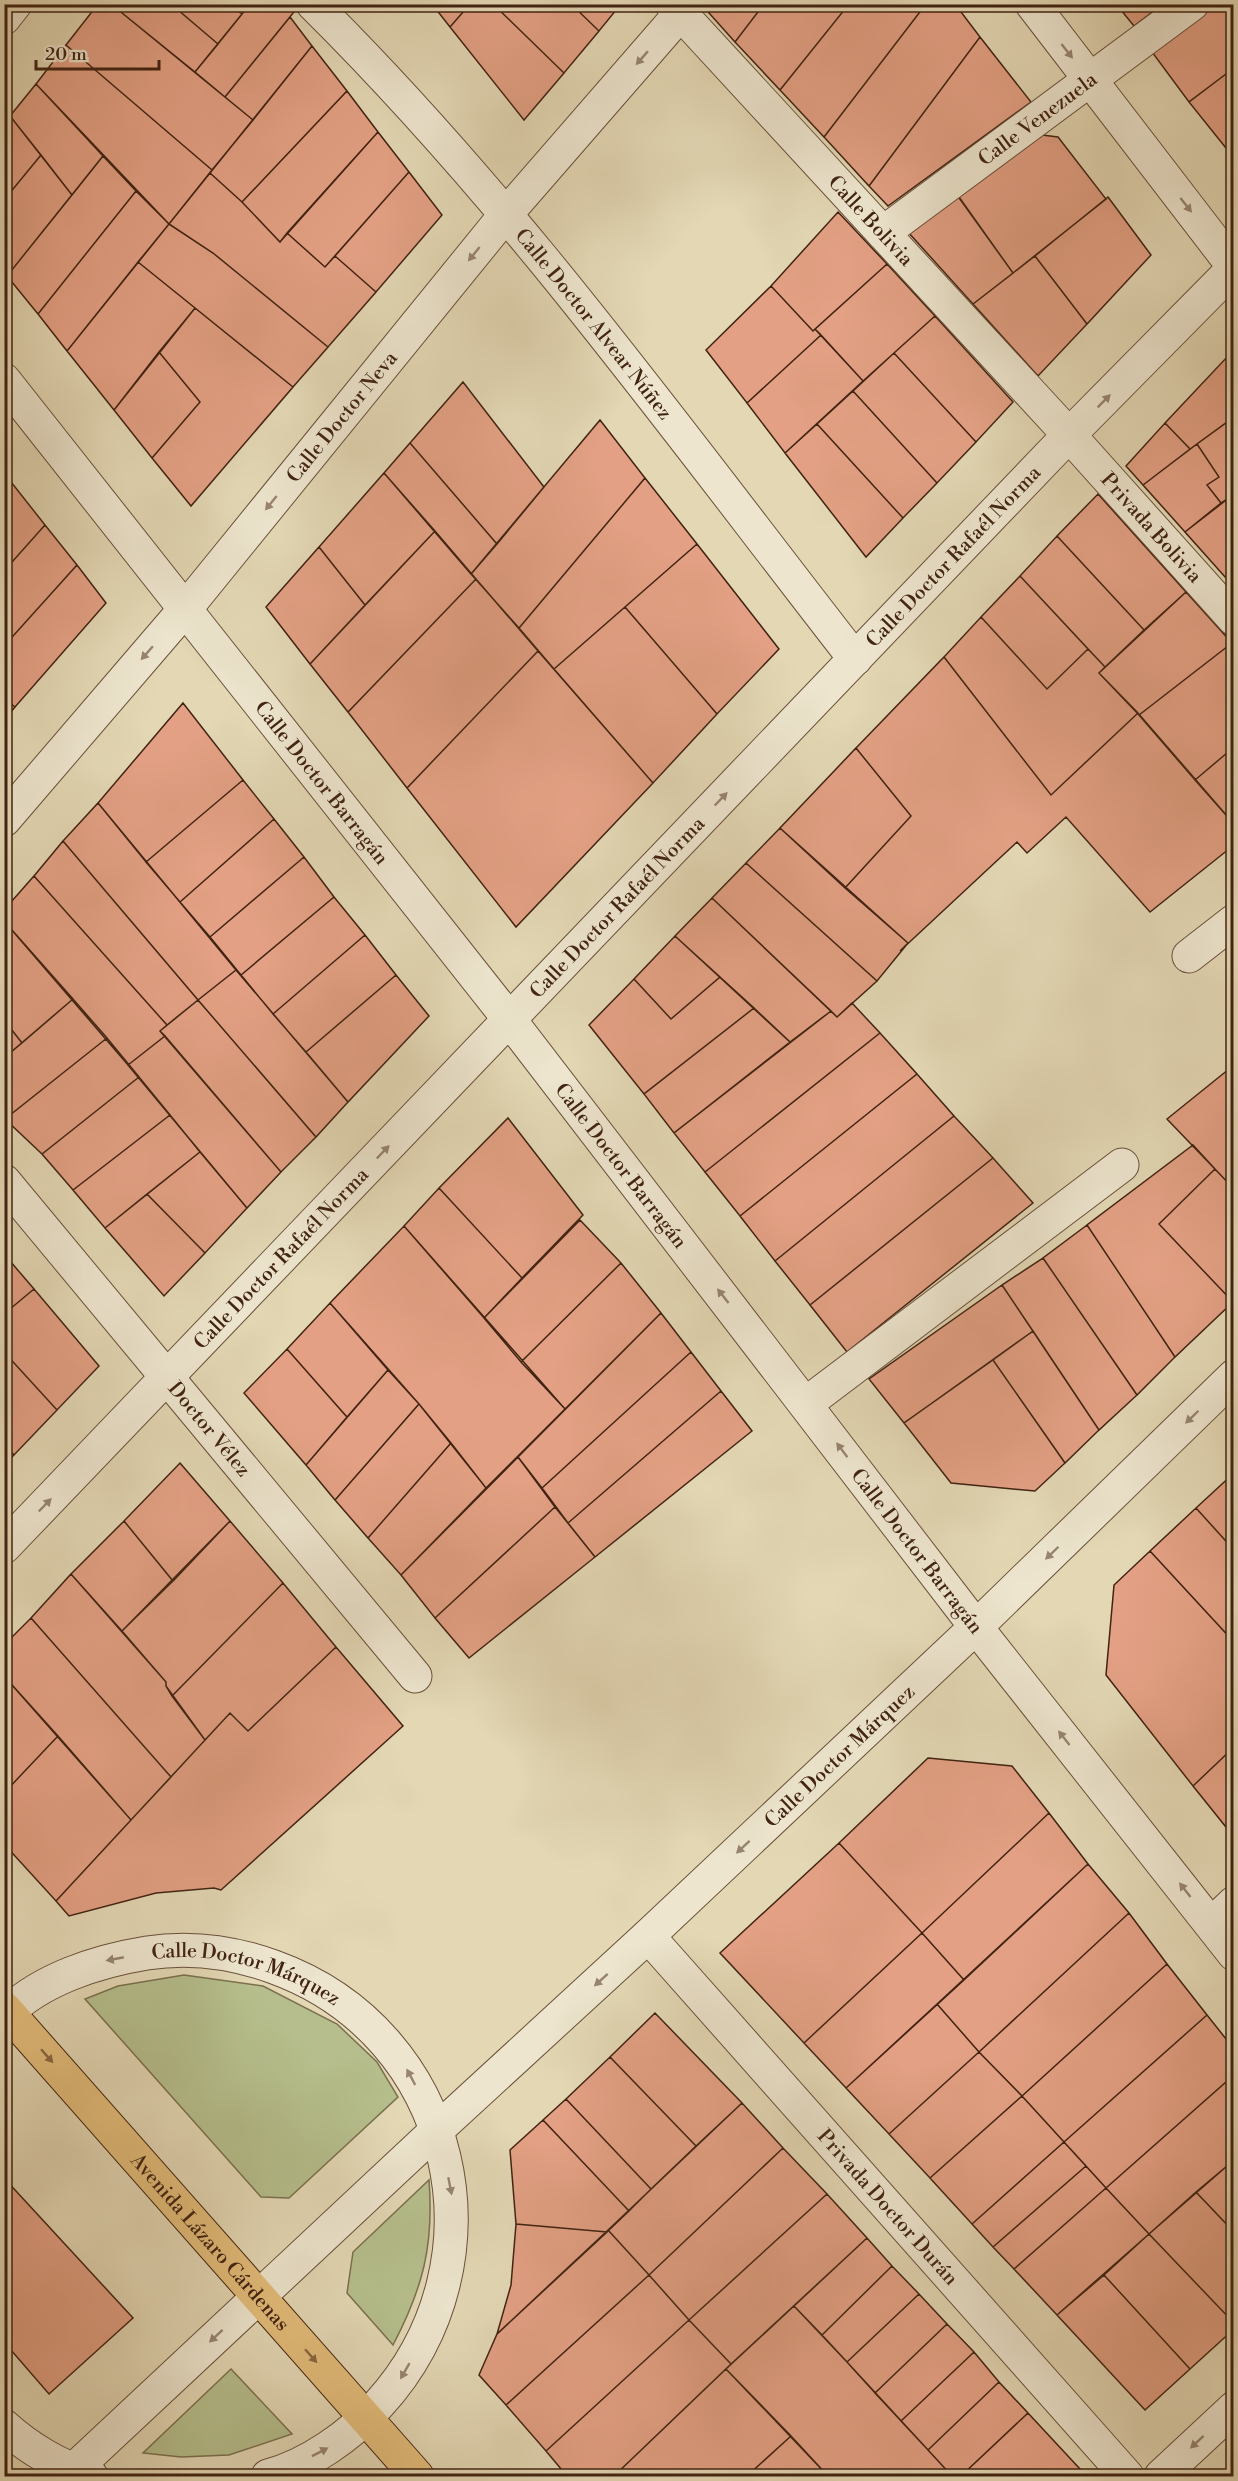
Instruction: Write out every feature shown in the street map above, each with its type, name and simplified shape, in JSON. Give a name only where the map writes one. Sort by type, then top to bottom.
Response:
[{"type":"main road","name":"Avenida Lázaro Cárdenas","points":[[6,2012],[417,2476]]},
{"type":"street","points":[[4,18],[15,4]]},
{"type":"street","name":"Calle Doctor Alvear Núñez","points":[[313,4],[351,41],[507,213],[855,659]]},
{"type":"street","points":[[1032,4],[1233,267]]},
{"type":"street","name":"Calle Venezuela","points":[[883,233],[1192,4]]},
{"type":"street","name":"Calle Doctor Neva","points":[[4,820],[186,608],[676,9]]},
{"type":"street","name":"Calle Bolivia","points":[[676,9],[1069,435]]},
{"type":"street","name":"Calle Doctor Rafaél Norma","points":[[4,1547],[1069,435],[1233,267]]},
{"type":"street","name":"Calle Doctor Barragán","points":[[4,380],[509,1019],[807,1403],[976,1627],[1222,1913],[1233,1954]]},
{"type":"street","name":"Privada Bolivia","points":[[1069,435],[1233,619]]},
{"type":"street","points":[[1189,956],[1233,921]]},
{"type":"street","points":[[807,1403],[1122,1165]]},
{"type":"street","name":"Doctor Vélez","points":[[4,1182],[415,1676]]},
{"type":"street","name":"Calle Doctor Márquez","points":[[77,2475],[259,2296],[648,1936],[976,1627],[1233,1376]]},
{"type":"street","name":"Privada Doctor Durán","points":[[648,1936],[1127,2476]]},
{"type":"street","name":"Calle Doctor Márquez","points":[[6,2012],[46,1986],[108,1959],[175,1949],[243,1955],[307,1979],[363,2017],[407,2068],[438,2129],[452,2195],[450,2262],[431,2326],[397,2384],[366,2419],[340,2441],[268,2476]]},
{"type":"street","points":[[1161,2476],[1233,2408]]},
{"type":"street","points":[[4,2426],[19,2439],[77,2475]]},
{"type":"green space","points":[[184,1975],[263,1986],[337,2024],[377,2062],[398,2097],[289,2198],[261,2197],[85,1999],[118,1986]]},
{"type":"green space","points":[[429,2180],[430,2225],[424,2266],[412,2304],[393,2345],[347,2293],[353,2252]]},
{"type":"green space","points":[[231,2369],[292,2434],[229,2455],[181,2457],[143,2453]]},
{"type":"building","points":[[98,4],[111,4],[253,120],[212,170],[66,45]]},
{"type":"building","points":[[111,4],[171,4],[218,44],[195,72]]},
{"type":"building","points":[[171,4],[230,4],[242,14],[218,44]]},
{"type":"building","points":[[230,4],[250,4],[242,14]]},
{"type":"building","points":[[250,4],[294,4],[298,7],[225,97],[195,72]]},
{"type":"building","points":[[432,4],[470,4],[450,27]]},
{"type":"building","points":[[470,4],[493,4],[564,73],[524,120],[450,27]]},
{"type":"building","points":[[493,4],[571,4],[599,31],[564,73]]},
{"type":"building","points":[[571,4],[621,4],[599,31]]},
{"type":"building","points":[[701,4],[764,4],[735,42]]},
{"type":"building","points":[[764,4],[849,4],[780,90],[735,42]]},
{"type":"building","points":[[849,4],[926,4],[824,137],[780,90]]},
{"type":"building","points":[[926,4],[955,4],[980,37],[869,186],[824,137]]},
{"type":"building","points":[[1116,4],[1163,4],[1134,26]]},
{"type":"building","points":[[1213,4],[1234,6],[1234,68],[1189,102],[1152,52]]},
{"type":"building","points":[[290,17],[312,46],[253,120],[225,97]]},
{"type":"building","points":[[980,37],[1031,102],[888,206],[869,186]]},
{"type":"building","points":[[66,45],[212,170],[169,224],[36,84]]},
{"type":"building","points":[[312,46],[347,91],[242,202],[210,173]]},
{"type":"building","points":[[1234,68],[1234,158],[1189,102]]},
{"type":"building","points":[[36,84],[103,156],[72,195],[10,116]]},
{"type":"building","points":[[347,91],[378,132],[280,242],[242,202]]},
{"type":"building","points":[[10,116],[41,155],[4,200],[4,123]]},
{"type":"building","points":[[378,132],[409,172],[325,267],[287,233]]},
{"type":"building","points":[[1042,135],[1058,137],[1106,199],[1013,273],[959,197]]},
{"type":"building","points":[[41,155],[72,195],[7,276],[4,272],[4,200]]},
{"type":"building","points":[[103,156],[136,191],[38,314],[7,276]]},
{"type":"building","points":[[409,172],[442,215],[376,292],[335,256]]},
{"type":"building","points":[[210,173],[242,202],[280,242],[287,233],[325,267],[335,256],[376,292],[328,347],[213,253],[169,224]]},
{"type":"building","points":[[136,191],[169,224],[67,351],[38,314]]},
{"type":"building","points":[[957,195],[1013,273],[973,304],[908,232]]},
{"type":"building","points":[[1108,197],[1151,255],[1087,324],[1035,256]]},
{"type":"building","points":[[838,212],[887,264],[813,331],[771,286]]},
{"type":"building","points":[[169,224],[213,253],[328,347],[293,387],[138,262]]},
{"type":"building","points":[[1035,256],[1087,324],[1038,376],[973,304]]},
{"type":"building","points":[[138,262],[195,308],[114,410],[67,351]]},
{"type":"building","points":[[887,264],[935,316],[863,381],[815,329]]},
{"type":"building","points":[[771,286],[813,331],[815,329],[821,335],[747,403],[706,350]]},
{"type":"building","points":[[195,308],[293,387],[191,506],[152,458],[200,402],[159,352]]},
{"type":"building","points":[[935,316],[1013,402],[976,442],[894,353]]},
{"type":"building","points":[[821,335],[863,381],[785,453],[747,403]]},
{"type":"building","points":[[159,352],[200,402],[152,458],[114,410]]},
{"type":"building","points":[[894,353],[976,442],[937,483],[853,391]]},
{"type":"building","points":[[1228,356],[1234,363],[1234,417],[1190,449],[1165,423]]},
{"type":"building","points":[[463,382],[544,487],[497,544],[410,443]]},
{"type":"building","points":[[853,391],[937,483],[903,518],[817,424]]},
{"type":"building","points":[[1234,417],[1234,494],[1221,503],[1207,485],[1219,477],[1197,444]]},
{"type":"building","points":[[600,420],[645,478],[519,628],[471,574]]},
{"type":"building","points":[[1165,423],[1190,449],[1143,485],[1126,466]]},
{"type":"building","points":[[817,424],[903,518],[866,557],[785,453]]},
{"type":"building","points":[[410,443],[497,544],[471,574],[384,473]]},
{"type":"building","points":[[1197,444],[1219,477],[1207,485],[1221,503],[1185,532],[1143,485]]},
{"type":"building","points":[[4,473],[45,525],[4,571]]},
{"type":"building","points":[[384,473],[435,531],[365,605],[319,547]]},
{"type":"building","points":[[645,478],[697,544],[554,669],[519,628]]},
{"type":"building","points":[[1098,494],[1186,592],[1144,630],[1057,536]]},
{"type":"building","points":[[1234,494],[1234,572],[1226,578],[1185,532]]},
{"type":"building","points":[[45,525],[77,565],[4,646],[4,571]]},
{"type":"building","points":[[435,531],[476,579],[348,712],[310,664]]},
{"type":"building","points":[[1057,536],[1144,630],[1105,667],[1020,576]]},
{"type":"building","points":[[697,544],[779,649],[717,714],[625,607]]},
{"type":"building","points":[[319,547],[365,605],[310,664],[266,607]]},
{"type":"building","points":[[77,565],[106,603],[15,707],[4,698],[4,646]]},
{"type":"building","points":[[1020,576],[1088,649],[1047,689],[981,617]]},
{"type":"building","points":[[476,579],[538,651],[407,788],[348,712]]},
{"type":"building","points":[[1186,592],[1232,643],[1139,715],[1099,673]]},
{"type":"building","points":[[625,607],[717,714],[653,783],[554,669]]},
{"type":"building","points":[[981,617],[1047,689],[1088,649],[1105,667],[1099,673],[1138,713],[1051,795],[944,657]]},
{"type":"building","points":[[1232,643],[1234,747],[1195,780],[1139,715]]},
{"type":"building","points":[[538,651],[653,783],[516,927],[407,788]]},
{"type":"building","points":[[944,657],[1051,795],[1138,713],[1234,824],[1234,845],[1150,912],[1066,817],[1027,853],[1017,842],[900,951],[908,943],[845,888],[911,816],[856,748]]},
{"type":"building","points":[[4,698],[15,707],[4,720]]},
{"type":"building","points":[[183,703],[243,780],[146,862],[98,803]]},
{"type":"building","points":[[1234,747],[1234,824],[1195,780]]},
{"type":"building","points":[[856,748],[911,816],[845,888],[780,828]]},
{"type":"building","points":[[243,780],[274,819],[180,902],[146,862]]},
{"type":"building","points":[[98,803],[236,970],[198,1000],[63,841]]},
{"type":"building","points":[[274,819],[304,857],[210,937],[180,902]]},
{"type":"building","points":[[780,828],[908,943],[877,981],[746,863]]},
{"type":"building","points":[[63,841],[198,1000],[167,1025],[34,876]]},
{"type":"building","points":[[304,857],[334,897],[241,975],[210,937]]},
{"type":"building","points":[[746,863],[877,981],[837,1017],[712,898]]},
{"type":"building","points":[[34,876],[167,1025],[160,1031],[165,1036],[128,1065],[4,921],[4,910]]},
{"type":"building","points":[[334,897],[365,935],[273,1014],[241,975]]},
{"type":"building","points":[[712,898],[831,1011],[790,1042],[675,936]]},
{"type":"building","points":[[4,921],[73,999],[22,1043],[4,1020]]},
{"type":"building","points":[[365,935],[396,975],[306,1052],[273,1014]]},
{"type":"building","points":[[675,936],[720,977],[671,1019],[634,979]]},
{"type":"building","points":[[236,970],[348,1102],[316,1137],[198,1000]]},
{"type":"building","points":[[396,975],[429,1016],[348,1102],[306,1052]]},
{"type":"building","points":[[720,977],[754,1008],[644,1094],[589,1025],[634,979],[671,1019]]},
{"type":"building","points":[[73,999],[107,1038],[5,1119],[4,1058]]},
{"type":"building","points":[[198,1000],[316,1137],[281,1172],[160,1031]]},
{"type":"building","points":[[852,1003],[880,1033],[705,1172],[674,1133],[831,1011],[837,1017]]},
{"type":"building","points":[[754,1008],[790,1042],[674,1133],[644,1094]]},
{"type":"building","points":[[4,1020],[22,1043],[4,1058]]},
{"type":"building","points":[[880,1033],[917,1074],[740,1216],[705,1172]]},
{"type":"building","points":[[165,1036],[281,1172],[247,1208],[128,1065]]},
{"type":"building","points":[[107,1038],[139,1077],[42,1154],[5,1119]]},
{"type":"building","points":[[1234,1065],[1234,1189],[1167,1119]]},
{"type":"building","points":[[917,1074],[954,1116],[775,1261],[740,1216]]},
{"type":"building","points":[[139,1077],[170,1115],[73,1190],[42,1154]]},
{"type":"building","points":[[170,1115],[200,1152],[105,1228],[73,1190]]},
{"type":"building","points":[[954,1116],[993,1158],[810,1305],[775,1261]]},
{"type":"building","points":[[508,1118],[583,1215],[522,1278],[439,1188]]},
{"type":"building","points":[[1193,1145],[1215,1169],[1159,1224],[1233,1302],[1175,1357],[1087,1225]]},
{"type":"building","points":[[200,1152],[247,1208],[205,1253],[147,1194]]},
{"type":"building","points":[[993,1158],[1033,1203],[847,1352],[810,1305]]},
{"type":"building","points":[[1215,1169],[1234,1189],[1233,1302],[1159,1224]]},
{"type":"building","points":[[439,1188],[522,1278],[484,1318],[404,1226]]},
{"type":"building","points":[[147,1194],[205,1253],[164,1296],[105,1228]]},
{"type":"building","points":[[580,1220],[621,1263],[521,1362],[484,1318]]},
{"type":"building","points":[[1087,1225],[1175,1357],[1137,1395],[1043,1258]]},
{"type":"building","points":[[404,1226],[565,1409],[486,1488],[419,1404],[330,1303]]},
{"type":"building","points":[[4,1254],[34,1289],[4,1314]]},
{"type":"building","points":[[1043,1258],[1137,1395],[1099,1430],[1002,1285]]},
{"type":"building","points":[[621,1263],[661,1313],[565,1409],[521,1362]]},
{"type":"building","points":[[1002,1285],[1033,1331],[904,1423],[869,1379]]},
{"type":"building","points":[[34,1289],[99,1366],[57,1410],[4,1352],[4,1314]]},
{"type":"building","points":[[330,1303],[388,1370],[347,1417],[287,1349]]},
{"type":"building","points":[[661,1313],[691,1352],[542,1488],[518,1457]]},
{"type":"building","points":[[1033,1331],[1099,1430],[1065,1463],[993,1360]]},
{"type":"building","points":[[287,1349],[347,1417],[306,1465],[244,1393]]},
{"type":"building","points":[[4,1352],[57,1410],[14,1455],[4,1444]]},
{"type":"building","points":[[691,1352],[721,1391],[568,1523],[542,1488]]},
{"type":"building","points":[[993,1360],[1065,1463],[1035,1491],[951,1483],[904,1423]]},
{"type":"building","points":[[388,1370],[419,1404],[335,1500],[306,1465]]},
{"type":"building","points":[[721,1391],[752,1431],[595,1557],[568,1523]]},
{"type":"building","points":[[419,1404],[451,1443],[368,1538],[335,1500]]},
{"type":"building","points":[[451,1443],[486,1488],[401,1575],[368,1538]]},
{"type":"building","points":[[4,1444],[14,1455],[4,1465]]},
{"type":"building","points":[[518,1457],[555,1507],[435,1618],[401,1575]]},
{"type":"building","points":[[180,1463],[230,1521],[173,1581],[124,1521]]},
{"type":"building","points":[[1234,1473],[1234,1550],[1196,1508]]},
{"type":"building","points":[[555,1507],[595,1557],[469,1658],[435,1618]]},
{"type":"building","points":[[1196,1508],[1234,1550],[1234,1642],[1150,1551]]},
{"type":"building","points":[[124,1521],[173,1581],[122,1631],[71,1574]]},
{"type":"building","points":[[230,1521],[283,1583],[172,1696],[166,1682],[122,1631]]},
{"type":"building","points":[[1150,1551],[1234,1642],[1234,1747],[1193,1786],[1106,1675],[1114,1585]]},
{"type":"building","points":[[71,1574],[166,1682],[166,1686],[205,1740],[171,1777],[31,1618]]},
{"type":"building","points":[[283,1583],[336,1647],[248,1731],[230,1713],[205,1740],[172,1696]]},
{"type":"building","points":[[31,1618],[171,1777],[131,1820],[4,1676],[4,1645]]},
{"type":"building","points":[[336,1647],[403,1726],[221,1890],[214,1888],[156,1893],[69,1916],[56,1901],[230,1713],[248,1731]]},
{"type":"building","points":[[4,1676],[58,1736],[4,1793]]},
{"type":"building","points":[[58,1736],[131,1820],[56,1901],[4,1844],[4,1793]]},
{"type":"building","points":[[1234,1747],[1234,1837],[1193,1786]]},
{"type":"building","points":[[928,1758],[1012,1766],[1049,1813],[922,1933],[839,1843]]},
{"type":"building","points":[[1049,1813],[1088,1864],[964,1980],[922,1933]]},
{"type":"building","points":[[839,1843],[922,1933],[804,2043],[720,1953]]},
{"type":"building","points":[[1088,1864],[1129,1913],[979,2052],[937,2004]]},
{"type":"building","points":[[1129,1913],[1167,1964],[1022,2096],[979,2052]]},
{"type":"building","points":[[922,1933],[964,1980],[846,2088],[804,2043]]},
{"type":"building","points":[[1167,1964],[1207,2015],[1064,2142],[1022,2096]]},
{"type":"building","points":[[937,2004],[979,2052],[889,2134],[846,2088]]},
{"type":"building","points":[[655,2013],[742,2103],[696,2146],[610,2057]]},
{"type":"building","points":[[1207,2015],[1234,2049],[1234,2075],[1106,2188],[1064,2142]]},
{"type":"building","points":[[979,2052],[1022,2096],[930,2178],[889,2134]]},
{"type":"building","points":[[610,2057],[696,2146],[651,2189],[566,2099]]},
{"type":"building","points":[[1234,2075],[1234,2160],[1149,2234],[1106,2188]]},
{"type":"building","points":[[1022,2096],[1064,2142],[972,2224],[930,2178]]},
{"type":"building","points":[[566,2099],[651,2189],[629,2211],[543,2120]]},
{"type":"building","points":[[742,2103],[783,2148],[649,2275],[608,2230]]},
{"type":"building","points":[[543,2120],[629,2211],[607,2232],[516,2224],[510,2150]]},
{"type":"building","points":[[1064,2142],[1086,2166],[993,2247],[972,2224]]},
{"type":"building","points":[[783,2148],[827,2194],[689,2320],[649,2275]]},
{"type":"building","points":[[1234,2160],[1234,2232],[1196,2192]]},
{"type":"building","points":[[1086,2166],[1106,2188],[1014,2269],[993,2247]]},
{"type":"building","points":[[4,2178],[133,2318],[49,2394],[4,2342]]},
{"type":"building","points":[[1106,2188],[1149,2234],[1057,2315],[1014,2269]]},
{"type":"building","points":[[1196,2192],[1234,2232],[1234,2323],[1149,2234]]},
{"type":"building","points":[[827,2194],[867,2238],[731,2364],[689,2320]]},
{"type":"building","points":[[516,2224],[607,2232],[497,2334],[511,2285]]},
{"type":"building","points":[[608,2230],[649,2275],[506,2405],[479,2375],[497,2334]]},
{"type":"building","points":[[1149,2234],[1234,2323],[1234,2329],[1190,2369],[1104,2275]]},
{"type":"building","points":[[867,2238],[892,2266],[822,2335],[794,2306]]},
{"type":"building","points":[[892,2266],[919,2294],[847,2362],[822,2335]]},
{"type":"building","points":[[649,2275],[689,2320],[546,2451],[506,2405]]},
{"type":"building","points":[[1104,2275],[1190,2369],[1145,2410],[1057,2315]]},
{"type":"building","points":[[919,2294],[947,2324],[875,2393],[847,2362]]},
{"type":"building","points":[[794,2306],[952,2476],[828,2476],[726,2369]]},
{"type":"building","points":[[689,2320],[731,2364],[614,2476],[567,2476],[546,2451]]},
{"type":"building","points":[[947,2324],[974,2352],[901,2421],[875,2393]]},
{"type":"building","points":[[974,2352],[999,2382],[928,2450],[901,2421]]},
{"type":"building","points":[[726,2369],[791,2436],[747,2476],[614,2476]]},
{"type":"building","points":[[999,2382],[1028,2413],[961,2476],[952,2476],[928,2450]]},
{"type":"building","points":[[1028,2413],[1080,2469],[1072,2476],[961,2476]]},
{"type":"building","points":[[791,2436],[828,2476],[747,2476]]}]
